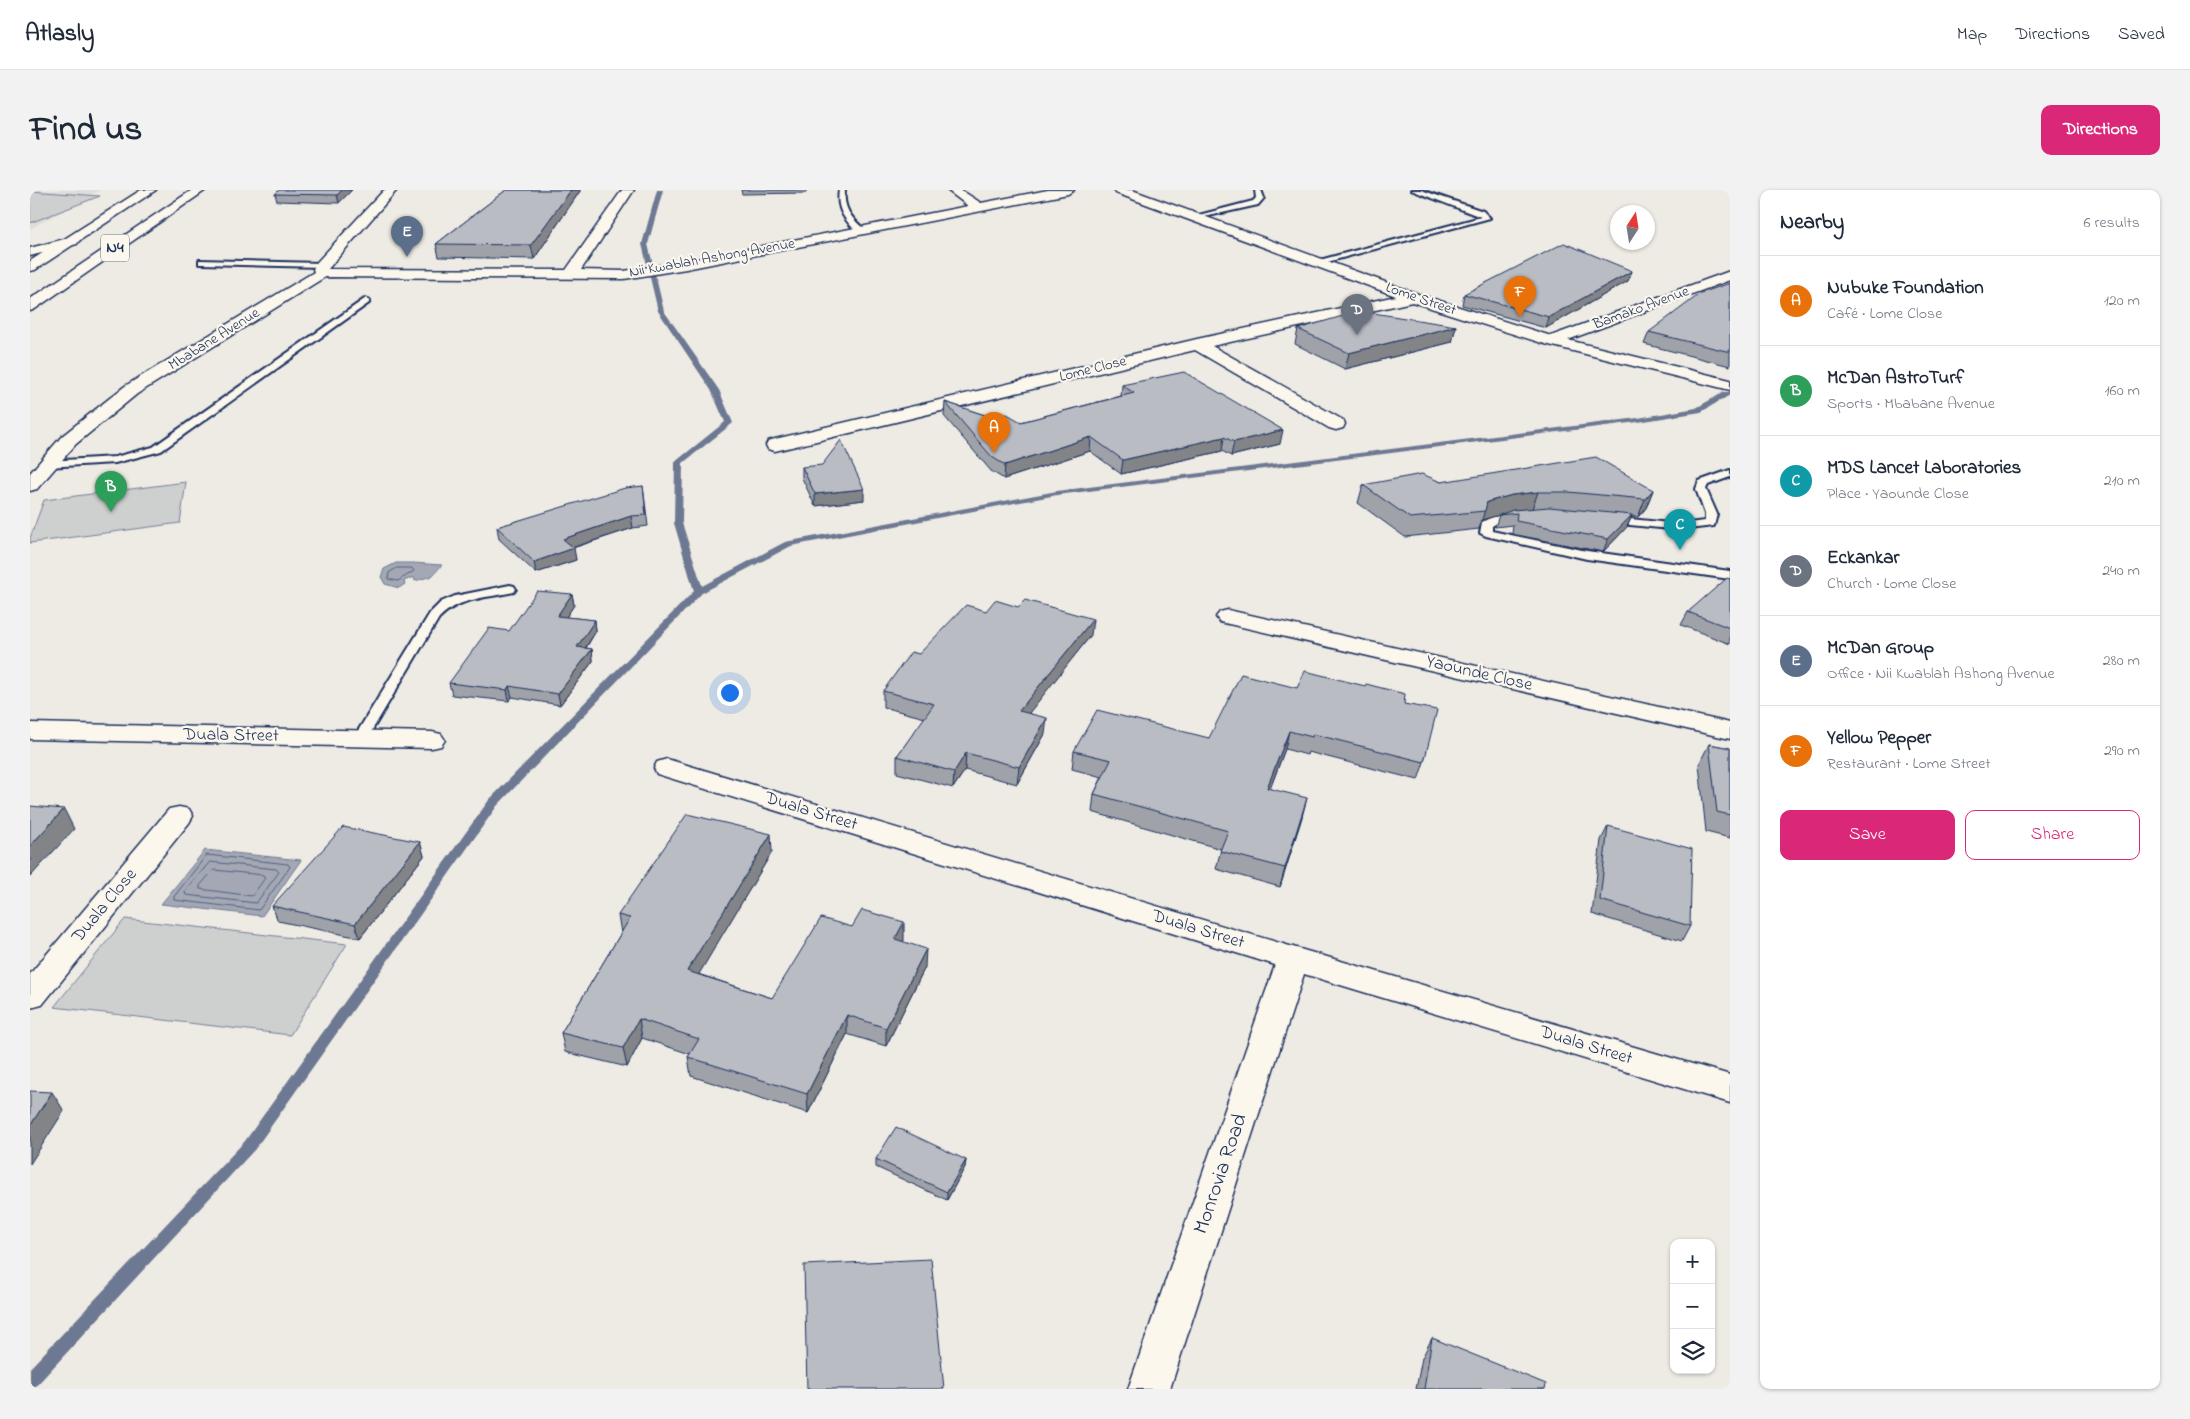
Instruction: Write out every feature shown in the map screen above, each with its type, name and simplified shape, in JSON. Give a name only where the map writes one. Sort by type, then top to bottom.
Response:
[{"type":"main road","name":"N4","points":[[30,267],[150,190]]},
{"type":"main road","name":"N4","points":[[30,306],[200,190]]},
{"type":"main road","name":"Mbabane Avenue","points":[[31,482],[68,440],[131,390],[322,269],[391,190]]},
{"type":"main road","points":[[572,274],[628,190]]},
{"type":"main road","points":[[952,190],[978,207]]},
{"type":"main road","name":"Nii Kwablah Ashong Avenue","points":[[322,269],[624,274],[686,265],[1068,190]]},
{"type":"main road","name":"Lome Street","points":[[1120,190],[1412,297],[1551,341],[1730,385]]},
{"type":"main road","points":[[30,252],[72,241]]},
{"type":"main road","name":"Bamako Avenue","points":[[1551,341],[1730,275]]},
{"type":"main road","name":"Lome Close","points":[[775,445],[1197,344],[1412,297]]},
{"type":"main road","points":[[1197,344],[1336,424]]},
{"type":"main road","name":"Yaounde Close","points":[[1228,617],[1730,731]]},
{"type":"main road","name":"Duala Street","points":[[30,730],[432,740]]},
{"type":"main road","name":"Duala Street","points":[[667,768],[1293,959],[1730,1088]]},
{"type":"main road","name":"Duala Close","points":[[30,996],[179,816]]},
{"type":"main road","name":"Monrovia Road","points":[[1149,1389],[1293,959]]},
{"type":"lane","points":[[842,190],[840,200],[845,216],[860,230]]},
{"type":"lane","points":[[1195,217],[1255,203],[1260,198],[1258,190]]},
{"type":"lane","points":[[1319,263],[1486,218],[1480,213],[1414,190]]},
{"type":"lane","points":[[202,262],[322,269]]},
{"type":"lane","points":[[47,464],[115,460],[157,449],[366,301]]},
{"type":"lane","points":[[1595,518],[1680,527],[1710,524],[1712,514],[1701,489],[1703,482],[1730,473]]},
{"type":"lane","points":[[1528,515],[1496,519],[1486,524],[1486,533],[1587,555],[1730,575]]},
{"type":"lane","points":[[360,739],[434,616],[445,605],[459,599],[510,589]]},
{"type":"shaded area","points":[[30,190],[100,190],[30,229]]},
{"type":"shaded area","points":[[30,191],[100,196],[30,223]]},
{"type":"shaded area","points":[[186,482],[180,523],[30,543],[30,538],[44,500]]},
{"type":"shaded area","points":[[125,919],[347,944],[290,1035],[54,1007]]},
{"type":"water","points":[[396,563],[442,565],[432,576],[415,581],[414,577],[404,581],[405,584],[399,588],[385,584],[381,577],[384,569]]},
{"type":"water","points":[[205,850],[301,860],[262,916],[161,904]]},
{"type":"building","points":[[279,190],[342,190],[337,195],[275,194]]},
{"type":"building","points":[[506,190],[571,190],[531,245],[436,244]]},
{"type":"building","points":[[1564,243],[1632,271],[1549,317],[1464,294]]},
{"type":"building","points":[[1730,283],[1730,352],[1649,332],[1701,293]]},
{"type":"building","points":[[1373,313],[1456,326],[1349,353],[1298,329],[1346,315]]},
{"type":"building","points":[[1184,372],[1283,430],[1234,442],[1224,437],[1123,460],[1091,437],[1005,465],[992,457],[945,402],[994,418],[1007,414],[1021,422],[1134,393],[1122,385]]},
{"type":"building","points":[[841,440],[864,489],[815,494],[802,467],[822,465]]},
{"type":"building","points":[[1596,457],[1653,490],[1645,499],[1568,492],[1538,492],[1512,495],[1487,502],[1485,511],[1410,518],[1363,485],[1422,474],[1441,482]]},
{"type":"building","points":[[643,486],[646,515],[631,516],[563,539],[574,548],[534,562],[497,527],[625,488]]},
{"type":"building","points":[[1549,507],[1632,515],[1608,539],[1516,521],[1517,513],[1499,515],[1513,510]]},
{"type":"building","points":[[1727,578],[1730,579],[1730,628],[1688,612]]},
{"type":"building","points":[[537,591],[572,594],[557,616],[595,620],[577,647],[592,649],[558,694],[509,686],[507,690],[449,683],[489,628],[509,631]]},
{"type":"building","points":[[995,600],[1018,607],[1025,600],[1093,619],[1019,711],[1047,718],[1019,767],[966,753],[954,772],[897,756],[934,704],[883,691],[911,652],[919,654],[966,605],[986,611]]},
{"type":"building","points":[[1305,671],[1405,694],[1404,704],[1437,710],[1424,762],[1313,734],[1312,737],[1289,731],[1267,788],[1307,798],[1285,868],[1220,851],[1228,831],[1094,794],[1111,760],[1074,751],[1097,710],[1209,738],[1241,674],[1297,688]]},
{"type":"building","points":[[1709,744],[1730,748],[1730,815],[1717,812]]},
{"type":"building","points":[[30,806],[64,809],[30,846]]},
{"type":"building","points":[[687,814],[771,834],[687,971],[772,998],[821,918],[852,927],[862,910],[904,922],[895,939],[926,949],[886,1028],[847,1015],[807,1094],[688,1057],[699,1039],[639,1019],[623,1048],[561,1033],[630,918],[618,915]]},
{"type":"building","points":[[1608,826],[1692,849],[1690,926],[1600,900]]},
{"type":"building","points":[[343,827],[420,842],[355,924],[272,906]]},
{"type":"building","points":[[30,1091],[52,1092],[30,1126]]},
{"type":"building","points":[[896,1127],[966,1160],[947,1192],[876,1159]]},
{"type":"building","points":[[931,1259],[944,1389],[807,1389],[804,1265]]},
{"type":"building","points":[[1432,1338],[1546,1384],[1545,1389],[1424,1389]]},
{"type":"waterway","points":[[660,190],[645,244],[661,311],[715,390],[729,423],[679,462],[678,523],[699,591]]},
{"type":"waterway","points":[[699,591],[788,544],[1057,493],[1638,420],[1698,410],[1727,394]]},
{"type":"waterway","points":[[30,1380],[250,1145],[493,803],[699,591]]},
{"type":"place","name":"McDan Group","points":[[407,257]]},
{"type":"place","name":"Yellow Pepper","points":[[1520,317]]},
{"type":"place","name":"Eckankar","points":[[1357,335]]},
{"type":"place","name":"Nubuke Foundation","points":[[994,453]]},
{"type":"place","name":"McDan AstroTurf","points":[[111,512]]},
{"type":"place","name":"MDS Lancet Laboratories","points":[[1680,550]]}]
